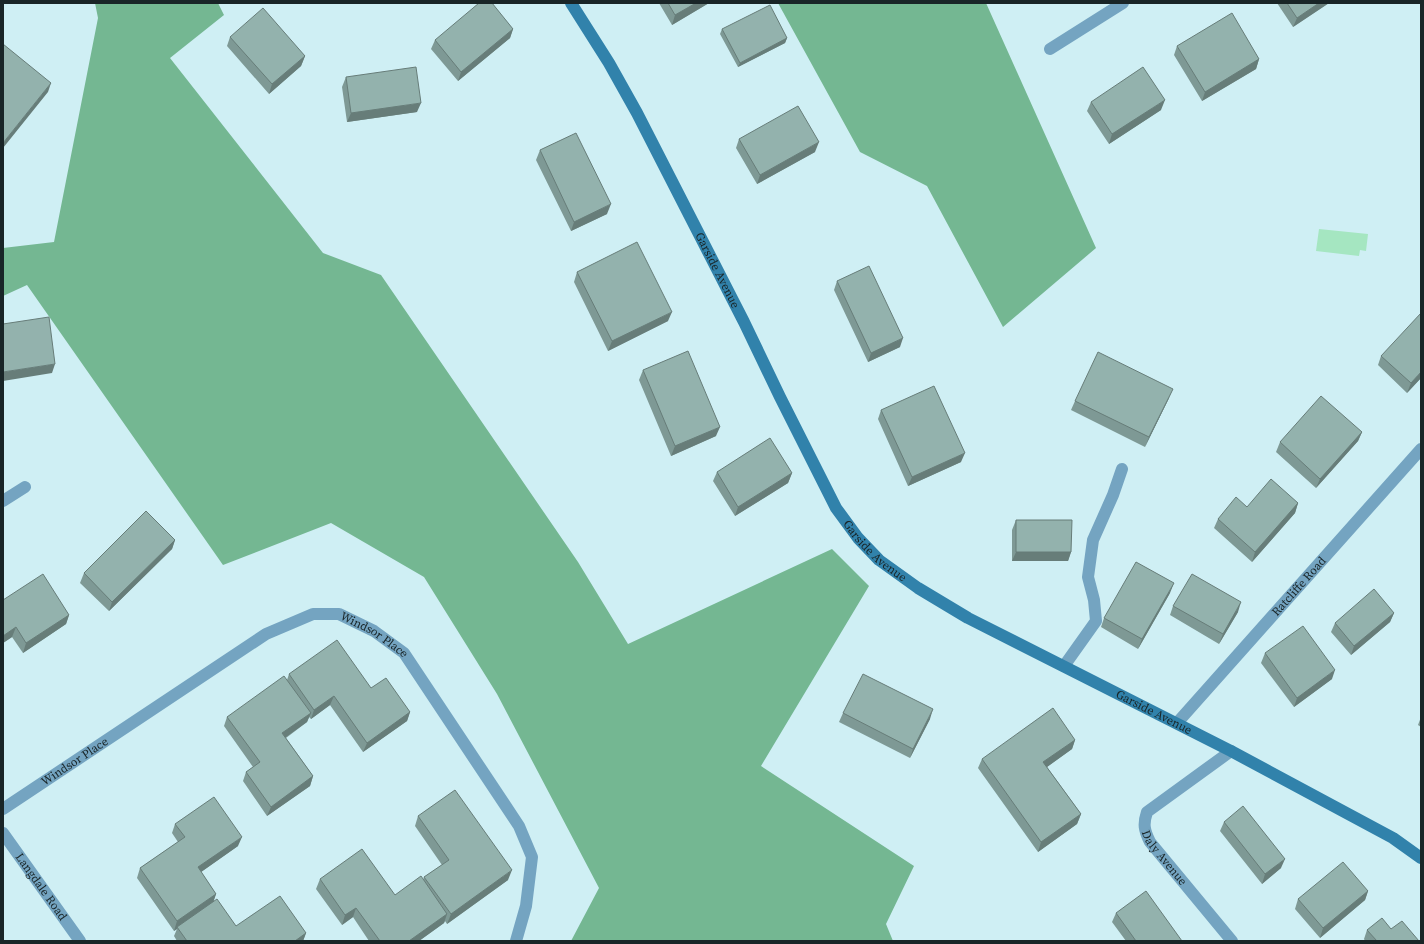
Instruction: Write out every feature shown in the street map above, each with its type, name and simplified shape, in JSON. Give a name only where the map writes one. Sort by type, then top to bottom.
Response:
[{"type":"street","name":"Garside Avenue","points":[[571,3],[609,63],[637,112],[744,322],[836,508],[858,538],[879,560],[918,588],[968,618],[1231,751],[1393,838],[1421,858]]},
{"type":"street","points":[[1050,49],[1123,3]]},
{"type":"street","name":"Ratcliffe Road","points":[[1177,724],[1421,449]]},
{"type":"street","points":[[1064,666],[1096,621],[1094,600],[1088,578],[1093,540],[1113,496],[1122,469]]},
{"type":"street","points":[[3,501],[25,487]]},
{"type":"street","name":"Windsor Place","points":[[3,809],[266,634],[313,614],[339,614],[374,631],[404,653],[519,826],[532,858],[526,906],[516,941]]},
{"type":"street","name":"Daly Avenue","points":[[1231,751],[1147,812],[1144,822],[1146,834],[1150,842],[1232,941]]},
{"type":"street","name":"Langdale Road","points":[[3,833],[80,941]]},
{"type":"green space","points":[[95,3],[218,3],[224,15],[170,58],[323,253],[381,275],[578,562],[628,644],[832,549],[869,586],[761,766],[914,866],[886,924],[893,941],[571,941],[599,888],[497,694],[424,577],[331,523],[223,565],[27,285],[3,296],[3,248],[54,242],[98,18]]},
{"type":"green space","points":[[778,3],[986,3],[1096,248],[1003,327],[927,186],[860,152]]},
{"type":"green space","points":[[1319,229],[1368,234],[1366,251],[1360,250],[1359,256],[1316,251]]},
{"type":"building","points":[[479,3],[492,3],[513,29],[461,72],[435,40]]},
{"type":"building","points":[[668,3],[696,3],[675,15]]},
{"type":"building","points":[[1287,3],[1319,3],[1297,18]]},
{"type":"building","points":[[770,5],[787,38],[740,63],[722,29]]},
{"type":"building","points":[[263,8],[305,56],[272,84],[230,37]]},
{"type":"building","points":[[1232,13],[1259,59],[1205,92],[1177,46]]},
{"type":"building","points":[[3,44],[51,83],[3,143]]},
{"type":"building","points":[[416,67],[421,103],[351,113],[346,77]]},
{"type":"building","points":[[1143,67],[1165,100],[1112,134],[1091,102]]},
{"type":"building","points":[[798,106],[819,142],[760,175],[739,139]]},
{"type":"building","points":[[576,133],[611,204],[574,222],[540,150]]},
{"type":"building","points":[[637,242],[672,312],[612,341],[577,272]]},
{"type":"building","points":[[869,266],[903,338],[871,353],[837,281]]},
{"type":"building","points":[[1421,313],[1421,372],[1411,383],[1381,356]]},
{"type":"building","points":[[49,317],[55,364],[3,372],[3,324]]},
{"type":"building","points":[[688,351],[720,427],[675,446],[643,370]]},
{"type":"building","points":[[1098,352],[1173,389],[1149,437],[1075,401]]},
{"type":"building","points":[[934,386],[965,453],[912,477],[881,410]]},
{"type":"building","points":[[1321,396],[1362,432],[1320,479],[1280,442]]},
{"type":"building","points":[[770,438],[792,473],[738,507],[717,472]]},
{"type":"building","points":[[1271,479],[1298,503],[1255,552],[1218,519],[1236,497],[1247,507]]},
{"type":"building","points":[[146,511],[175,540],[112,602],[84,573]]},
{"type":"building","points":[[1016,520],[1072,520],[1071,552],[1016,552]]},
{"type":"building","points":[[1136,562],[1174,583],[1142,639],[1104,618]]},
{"type":"building","points":[[43,574],[69,615],[26,643],[16,627],[3,636],[3,600]]},
{"type":"building","points":[[1192,574],[1241,602],[1223,634],[1173,606]]},
{"type":"building","points":[[1374,589],[1394,613],[1354,646],[1335,623]]},
{"type":"building","points":[[1303,626],[1335,670],[1297,698],[1265,653]]},
{"type":"building","points":[[337,640],[371,688],[386,678],[410,712],[367,743],[334,696],[314,710],[289,674]]},
{"type":"building","points":[[863,674],[933,709],[913,749],[843,713]]},
{"type":"building","points":[[284,676],[311,713],[282,733],[313,776],[271,807],[246,772],[260,762],[227,717]]},
{"type":"building","points":[[1053,708],[1075,740],[1043,762],[1081,814],[1041,842],[982,759]]},
{"type":"building","points":[[455,790],[512,870],[451,914],[424,877],[449,860],[418,816]]},
{"type":"building","points":[[214,797],[242,837],[198,867],[216,894],[177,921],[140,868],[185,837],[175,824]]},
{"type":"building","points":[[1243,806],[1285,859],[1265,874],[1224,822]]},
{"type":"building","points":[[362,849],[395,895],[421,876],[447,914],[409,941],[380,941],[356,908],[345,915],[320,879]]},
{"type":"building","points":[[1343,862],[1368,891],[1323,928],[1298,899]]},
{"type":"building","points":[[1146,891],[1182,941],[1136,941],[1116,913]]},
{"type":"building","points":[[280,896],[306,933],[295,941],[187,941],[177,927],[217,899],[236,926]]},
{"type":"building","points":[[1382,918],[1391,929],[1402,921],[1419,941],[1377,941],[1367,930]]}]
